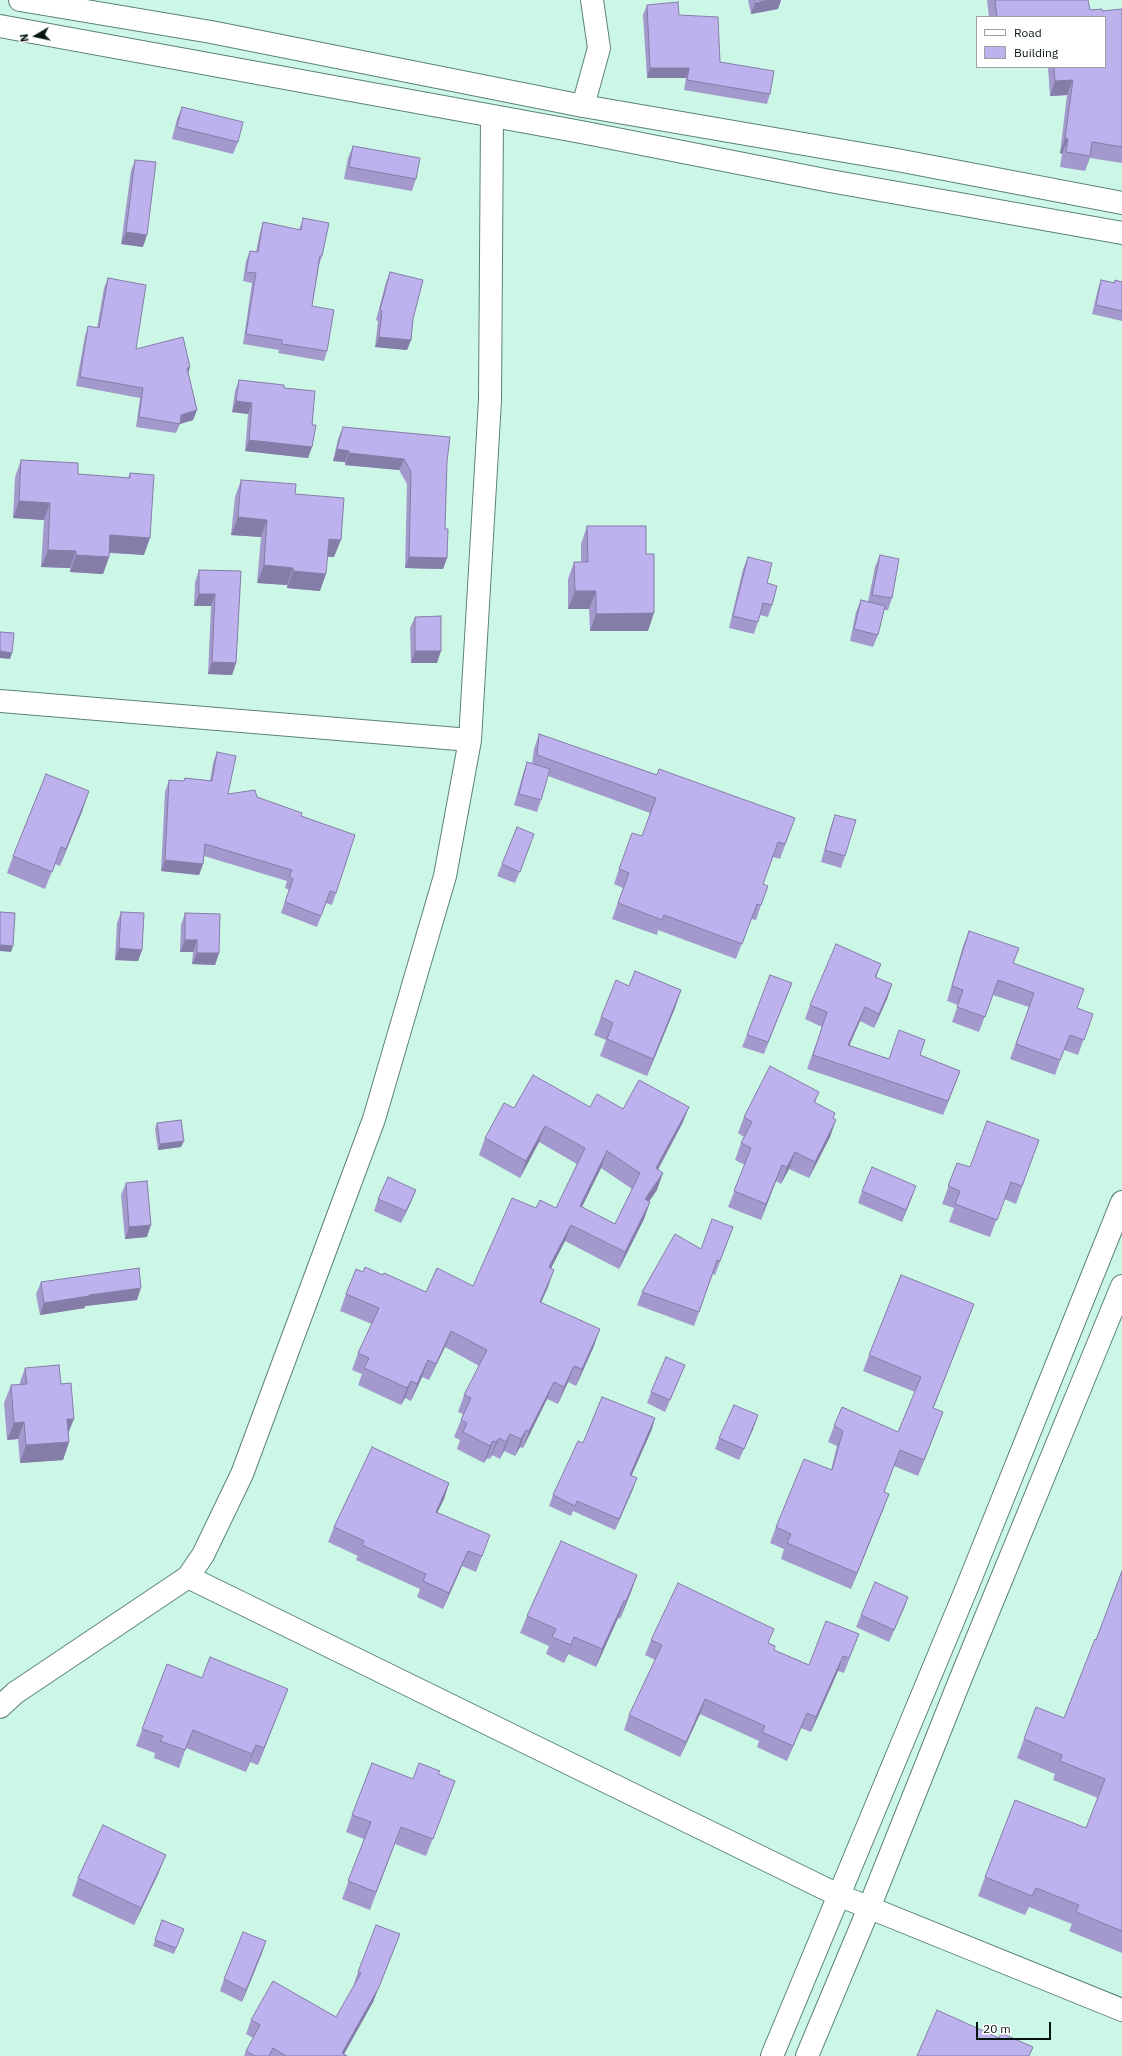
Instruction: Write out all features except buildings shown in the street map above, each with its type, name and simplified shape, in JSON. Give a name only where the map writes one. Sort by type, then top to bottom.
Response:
[{"type":"street","points":[[20,0],[218,34],[583,106],[897,160],[1122,203]]},
{"type":"street","points":[[583,106],[599,48],[592,0]]},
{"type":"street","points":[[0,26],[830,181],[1122,233]]},
{"type":"street","points":[[0,1707],[15,1692],[188,1577],[203,1555],[242,1474],[374,1119],[445,876],[470,740],[490,400],[492,117]]},
{"type":"street","points":[[0,701],[470,740]]},
{"type":"street","points":[[772,2056],[968,1585],[1122,1202]]},
{"type":"street","points":[[807,2056],[870,1908],[960,1680],[1122,1286]]},
{"type":"street","points":[[188,1577],[838,1895],[1122,2010]]}]
